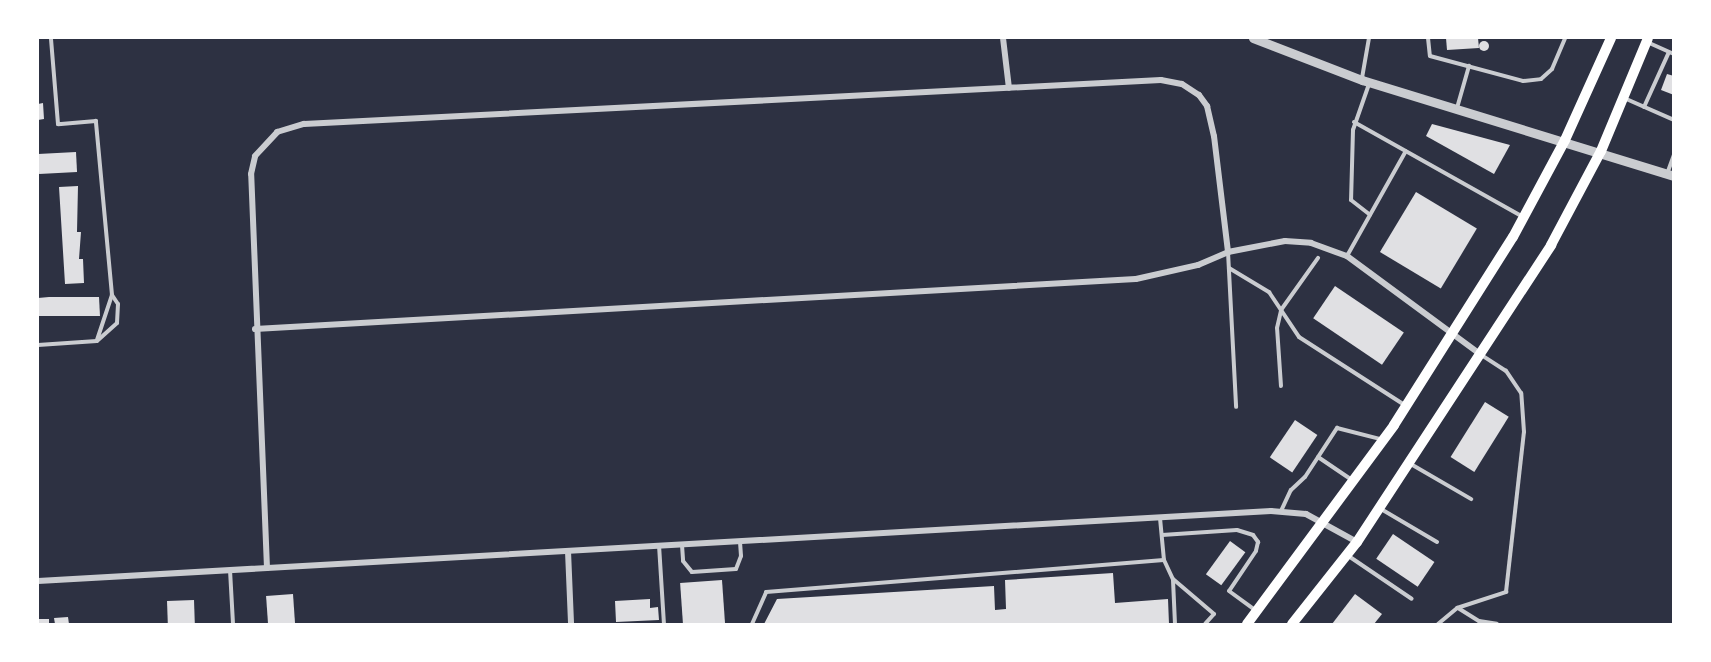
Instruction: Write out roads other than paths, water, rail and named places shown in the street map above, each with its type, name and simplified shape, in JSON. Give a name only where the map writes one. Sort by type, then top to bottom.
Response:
[{"type":"main road","points":[[1247,624],[1326,522],[1384,440],[1452,334],[1524,218],[1565,140],[1611,38]]},
{"type":"main road","points":[[1292,624],[1357,542],[1551,244],[1601,151],[1647,40]]},
{"type":"street","points":[[1003,38],[1009,88]]},
{"type":"street","points":[[1253,38],[1366,81],[1601,151],[1670,175]]},
{"type":"street","points":[[267,568],[255,328],[251,174],[255,156],[270,136],[304,124],[1161,80],[1182,84],[1199,95],[1212,121],[1228,252]]},
{"type":"street","points":[[255,328],[1136,279],[1198,265],[1228,252],[1286,241],[1311,243],[1347,256],[1480,354]]},
{"type":"street","points":[[38,581],[1281,511],[1306,514],[1326,522],[1357,542]]},
{"type":"street","points":[[568,551],[571,624]]},
{"type":"lane","points":[[51,38],[58,123],[96,121],[112,295],[97,341]]},
{"type":"lane","points":[[1369,38],[1366,81],[1354,122],[1351,200],[1370,215]]},
{"type":"lane","points":[[1428,38],[1430,56],[1523,81],[1541,79],[1552,69],[1565,38]]},
{"type":"lane","points":[[1644,107],[1671,53],[1647,40]]},
{"type":"lane","points":[[1457,108],[1469,66]]},
{"type":"lane","points":[[1624,97],[1674,120]]},
{"type":"lane","points":[[1354,122],[1524,218]]},
{"type":"lane","points":[[1347,256],[1406,151]]},
{"type":"lane","points":[[1670,175],[1674,155]]},
{"type":"lane","points":[[1228,252],[1236,407]]},
{"type":"lane","points":[[1281,386],[1277,328],[1281,310],[1318,258]]},
{"type":"lane","points":[[1229,268],[1269,292],[1299,337],[1406,406]]},
{"type":"lane","points":[[38,345],[97,341],[117,323],[118,304],[112,295]]},
{"type":"lane","points":[[1438,624],[1457,608],[1506,592],[1524,432],[1521,393],[1506,371],[1480,354]]},
{"type":"lane","points":[[1281,511],[1291,490],[1318,457],[1337,428],[1384,440]]},
{"type":"lane","points":[[1318,457],[1354,482]]},
{"type":"lane","points":[[1409,462],[1471,499]]},
{"type":"lane","points":[[1379,508],[1437,542]]},
{"type":"lane","points":[[1160,517],[1164,560],[1173,579],[1175,624]]},
{"type":"lane","points":[[1162,536],[1237,530],[1253,535],[1258,542],[1256,551],[1229,591],[1257,612]]},
{"type":"lane","points":[[682,544],[683,561],[692,572],[736,569],[741,556],[740,541]]},
{"type":"lane","points":[[659,545],[664,624]]},
{"type":"lane","points":[[1347,555],[1412,599]]},
{"type":"lane","points":[[752,624],[766,592],[1164,560]]},
{"type":"lane","points":[[230,570],[233,624]]},
{"type":"lane","points":[[1173,579],[1214,614],[1205,624]]},
{"type":"lane","points":[[1457,608],[1479,621],[1497,624]]}]
